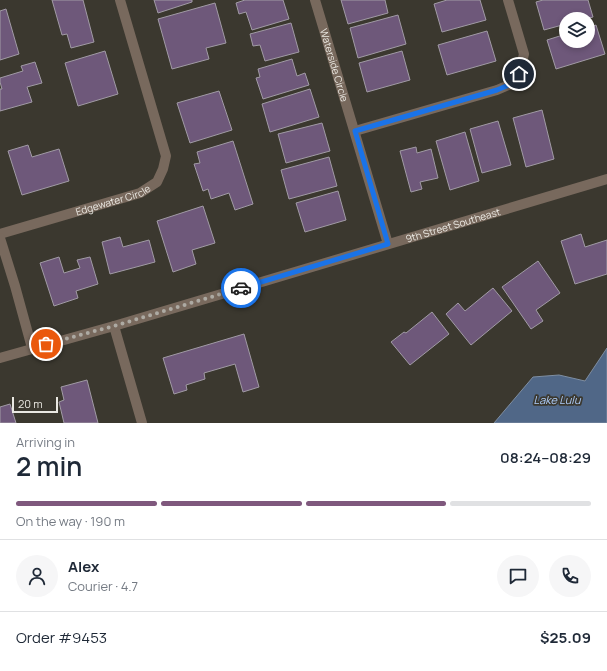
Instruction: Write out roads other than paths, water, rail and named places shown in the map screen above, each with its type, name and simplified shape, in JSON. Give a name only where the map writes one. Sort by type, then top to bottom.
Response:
[{"type":"street","name":"Edgewater Circle","points":[[0,234],[140,194],[157,182],[163,169],[166,156],[120,0]]},
{"type":"street","name":"Waterside Circle","points":[[316,0],[388,244]]},
{"type":"street","points":[[355,131],[497,90],[511,84],[519,74],[524,54],[508,0]]},
{"type":"street","name":"9th Street Southeast","points":[[0,358],[114,326],[607,179]]},
{"type":"street","points":[[0,238],[32,348]]},
{"type":"street","points":[[114,326],[142,423]]},
{"type":"water","name":"Lake Lulu","points":[[607,348],[607,423],[494,423],[533,377],[559,375],[585,381]]}]
